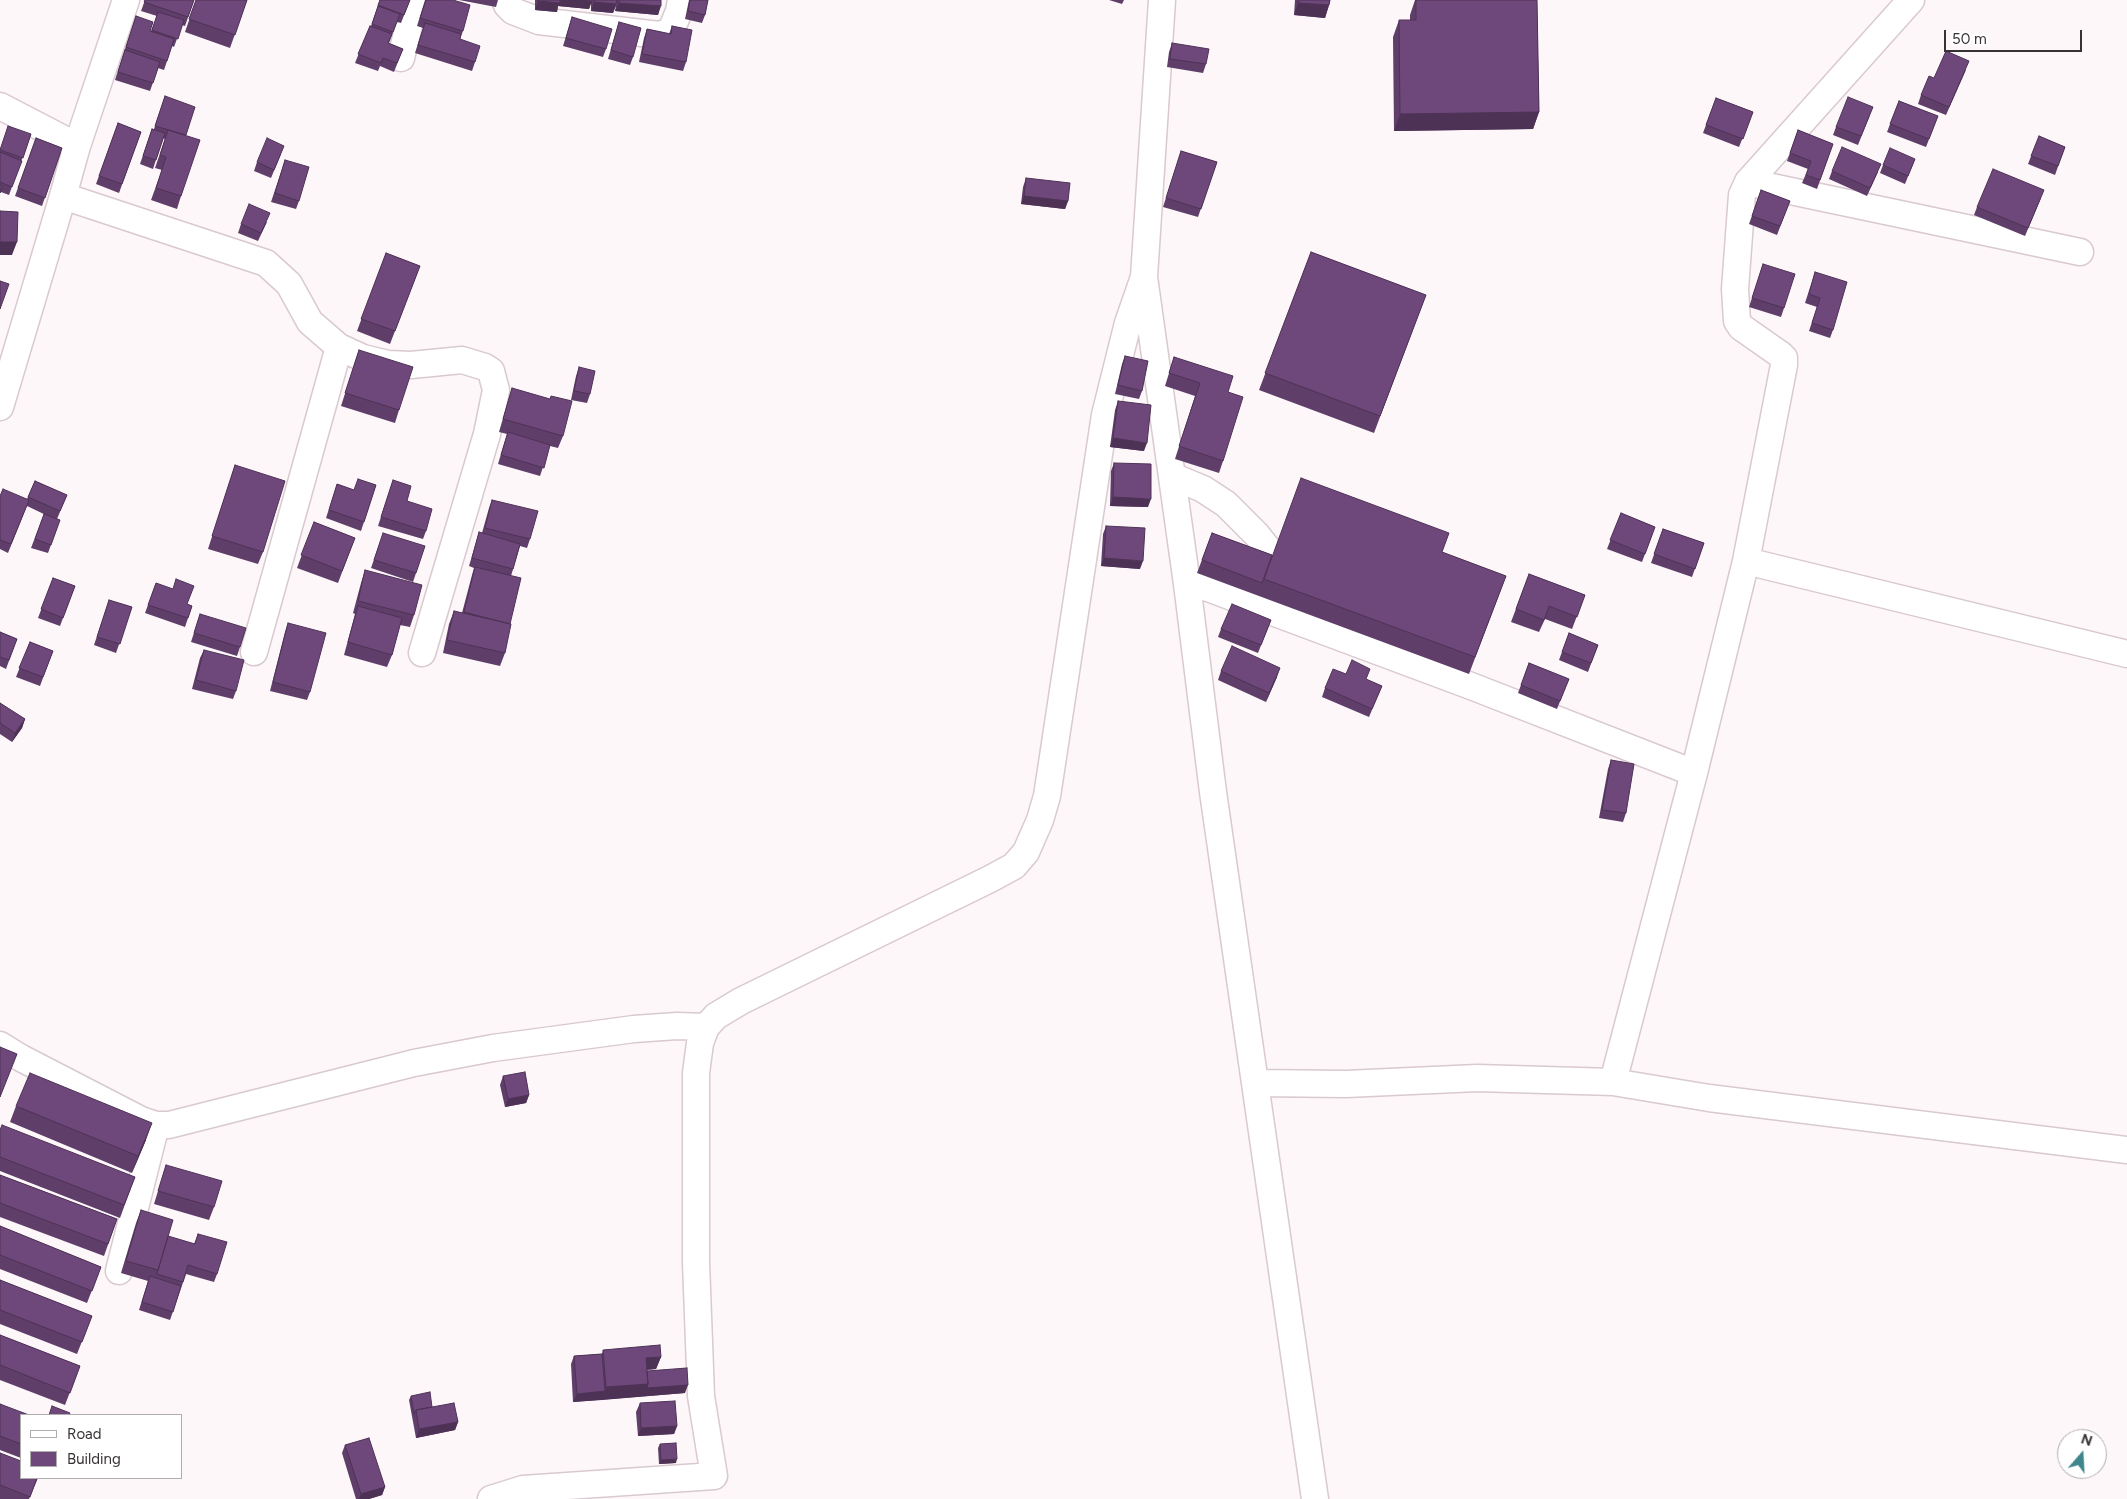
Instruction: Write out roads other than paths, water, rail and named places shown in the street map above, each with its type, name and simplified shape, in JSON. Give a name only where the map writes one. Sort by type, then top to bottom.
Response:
[{"type":"street","points":[[0,407],[77,146],[126,0]]},
{"type":"street","points":[[401,58],[415,0]]},
{"type":"street","points":[[505,0],[513,11],[539,20],[659,34],[671,31],[681,0]]},
{"type":"street","points":[[1162,0],[1144,277],[1187,584],[1213,792],[1315,1499]]},
{"type":"street","points":[[1614,1082],[1694,773],[1746,560],[1785,362],[1781,355],[1741,327],[1736,313],[1739,214],[1742,195],[1748,182],[1911,0]]},
{"type":"street","points":[[0,106],[77,146]]},
{"type":"street","points":[[1748,182],[2080,252]]},
{"type":"street","points":[[63,196],[266,262],[289,284],[310,322],[339,347],[363,358],[400,365],[462,360],[485,366],[491,371],[496,390],[487,434],[422,652]]},
{"type":"street","points":[[491,1499],[523,1489],[714,1476],[701,1396],[696,1262],[696,1073],[700,1043],[706,1027],[716,1016],[741,1001],[990,879],[1014,866],[1026,852],[1040,820],[1047,796],[1105,415],[1126,332],[1144,277]]},
{"type":"street","points":[[254,652],[339,347]]},
{"type":"street","points":[[1172,476],[1203,489],[1226,504],[1269,550]]},
{"type":"street","points":[[1746,560],[2127,654]]},
{"type":"street","points":[[1187,584],[1208,588],[1462,683],[1694,773]]},
{"type":"street","points":[[0,1044],[21,1058],[141,1120],[156,1125],[169,1125],[414,1063],[493,1048],[634,1029],[677,1026],[706,1027]]},
{"type":"street","points":[[1254,1083],[1346,1084],[1478,1078],[1614,1082],[1709,1098],[2127,1150]]},
{"type":"street","points":[[119,1271],[156,1125]]}]
